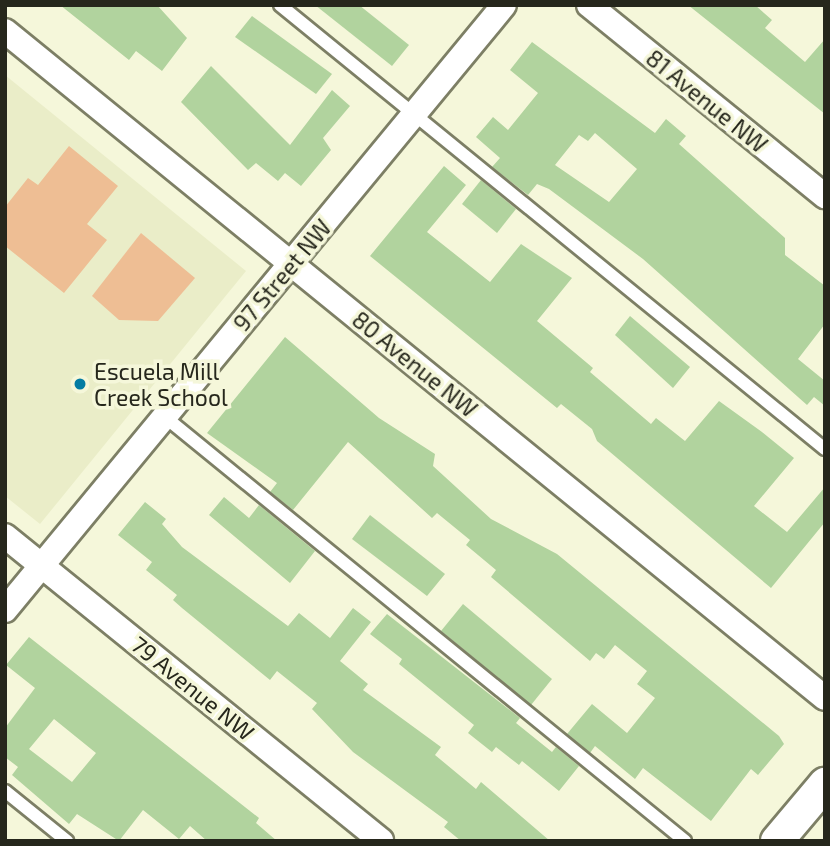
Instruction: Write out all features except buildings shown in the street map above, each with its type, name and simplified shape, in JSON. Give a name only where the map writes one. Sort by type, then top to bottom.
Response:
[{"type":"street","name":"97 Street NW","points":[[5,610],[504,5]]},
{"type":"street","name":"81 Avenue NW","points":[[589,5],[825,196]]},
{"type":"street","name":"80 Avenue NW","points":[[5,31],[825,698]]},
{"type":"street","name":"79 Avenue NW","points":[[5,536],[381,841]]},
{"type":"street","points":[[776,841],[825,784]]},
{"type":"lane","points":[[279,5],[825,450]]},
{"type":"lane","points":[[165,417],[685,841]]},
{"type":"lane","points":[[5,791],[67,841]]},
{"type":"shaded area","name":"Escuela Mill Creek School","points":[[5,75],[246,271],[40,524],[5,496]]},
{"type":"shaded area","points":[[69,146],[118,186],[87,224],[107,240],[64,293],[5,246],[5,207],[28,178],[38,185]]},
{"type":"shaded area","points":[[141,233],[195,278],[158,321],[119,320],[92,296]]},
{"type":"place","name":"Escuela Mill Creek School","points":[[80,384]]}]
